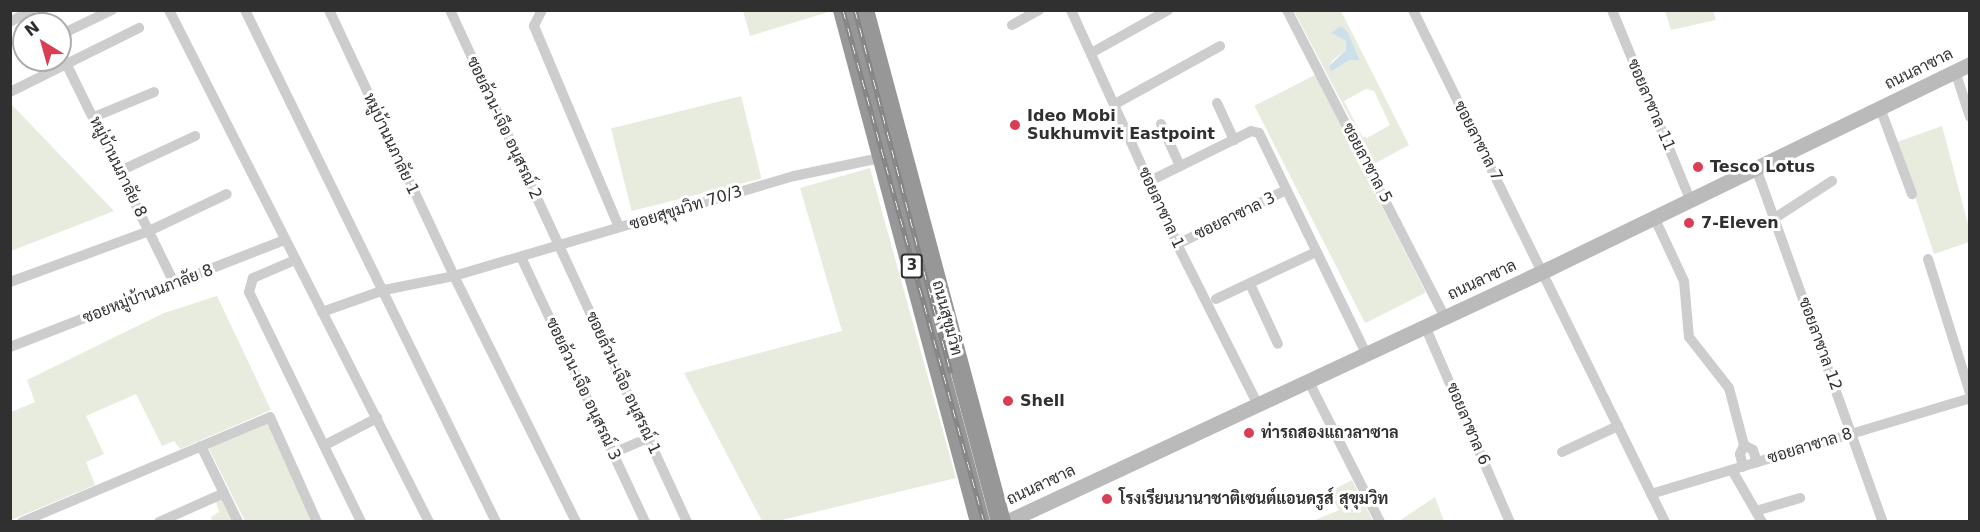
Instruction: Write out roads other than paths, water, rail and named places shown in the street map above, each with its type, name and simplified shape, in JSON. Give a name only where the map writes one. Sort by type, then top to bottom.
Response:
[{"type":"highway","name":"ถนนสุขุมวิท","points":[[843,10],[980,522]]},
{"type":"highway","name":"ถนนสุขุมวิท","points":[[864,10],[1004,522]]},
{"type":"street","points":[[10,22],[32,10]]},
{"type":"street","points":[[72,29],[112,10]]},
{"type":"street","points":[[170,10],[429,522]]},
{"type":"street","points":[[245,10],[496,522]]},
{"type":"street","name":"หมู่บ้านนภาลัย 1","points":[[329,10],[453,276],[576,522]]},
{"type":"street","name":"ซอยล้วน-เจือ อนุสรณ์ 2","points":[[450,10],[559,245]]},
{"type":"street","points":[[542,10],[534,26],[619,228]]},
{"type":"street","points":[[1012,26],[1039,10]]},
{"type":"street","name":"ซอยลาซาล 1","points":[[1071,10],[1093,52],[1177,244],[1257,403]]},
{"type":"street","points":[[1093,52],[1168,10]]},
{"type":"street","name":"ซอยลาซาล 5","points":[[1287,10],[1445,317]]},
{"type":"street","name":"ซอยลาซาล 7","points":[[1413,10],[1544,271]]},
{"type":"street","name":"ซอยลาซาล 11","points":[[1612,10],[1690,200]]},
{"type":"street","points":[[72,62],[139,27]]},
{"type":"street","points":[[1115,104],[1220,46]]},
{"type":"street","points":[[1962,67],[1970,117]]},
{"type":"street","name":"ถนนลาซาล","points":[[1004,522],[1544,271],[1962,67]]},
{"type":"street","points":[[12,91],[51,72]]},
{"type":"street","name":"หมู่บ้านนภาลัย 8","points":[[70,72],[174,283]]},
{"type":"street","points":[[94,117],[154,92]]},
{"type":"street","points":[[1217,103],[1234,140]]},
{"type":"street","points":[[1880,108],[1912,194]]},
{"type":"street","points":[[1161,124],[1180,166]]},
{"type":"street","name":"ซอยลาซาล 3","points":[[1154,179],[1251,131],[1259,133],[1366,353]]},
{"type":"street","points":[[120,171],[195,136]]},
{"type":"street","name":"ซอยสุขุมวิท 70/3","points":[[322,312],[384,290],[453,276],[794,176],[883,158],[903,151]]},
{"type":"street","name":"ซอยลาซาล 12","points":[[1756,168],[1883,522]]},
{"type":"street","points":[[1775,218],[1832,182]]},
{"type":"street","name":"ซอยลาซาล 3","points":[[1184,241],[1286,190]]},
{"type":"street","points":[[10,282],[149,231],[227,194]]},
{"type":"street","points":[[1654,217],[1684,282],[1689,337],[1725,379],[1744,445],[1740,454],[1743,466]]},
{"type":"street","name":"ซอยหมู่บ้านนภาลัย 8","points":[[10,347],[285,240]]},
{"type":"street","name":"ซอยล้วน-เจือ อนุสรณ์ 1","points":[[559,245],[687,522]]},
{"type":"street","points":[[1216,299],[1317,252]]},
{"type":"street","name":"ซอยล้วน-เจือ อนุสรณ์ 3","points":[[521,257],[645,522]]},
{"type":"street","points":[[1928,259],[1970,395]]},
{"type":"street","points":[[296,260],[253,278],[249,292],[362,522]]},
{"type":"street","points":[[1544,271],[1665,522]]},
{"type":"street","points":[[1250,284],[1278,344]]},
{"type":"street","name":"ซอยลาซาล 6","points":[[1425,326],[1510,522]]},
{"type":"street","points":[[1308,380],[1380,522]]},
{"type":"street","name":"ซอยลาซาล 8","points":[[1651,494],[1852,434],[1970,395]]},
{"type":"street","points":[[22,522],[270,417],[317,522]]},
{"type":"street","points":[[325,445],[376,418]]},
{"type":"street","points":[[1562,452],[1618,426]]},
{"type":"street","points":[[613,453],[649,438]]},
{"type":"street","points":[[1744,445],[1753,450],[1757,462]]},
{"type":"street","points":[[201,446],[238,522]]},
{"type":"street","points":[[1732,470],[1762,522]]},
{"type":"street","points":[[159,522],[224,493]]},
{"type":"street","points":[[1756,511],[1800,498]]},
{"type":"water","points":[[1341,26],[1348,32],[1360,61],[1349,60],[1331,72],[1329,66],[1346,50],[1346,41],[1331,33]]},
{"type":"railway","points":[[843,10],[984,522]]},
{"type":"railway","points":[[855,10],[951,373]]},
{"type":"place","name":"Ideo Mobi Sukhumvit Eastpoint","points":[[1015,125]]},
{"type":"place","name":"Tesco Lotus","points":[[1698,167]]},
{"type":"place","name":"7-Eleven","points":[[1689,223]]},
{"type":"place","name":"Shell","points":[[1008,401]]},
{"type":"place","name":"ท่ารถสองแถวลาซาล","points":[[1249,433]]},
{"type":"place","name":"โรงเรียนนานาชาติเซนต์แอนดรูส์ สุขุมวิท","points":[[1107,499]]}]
